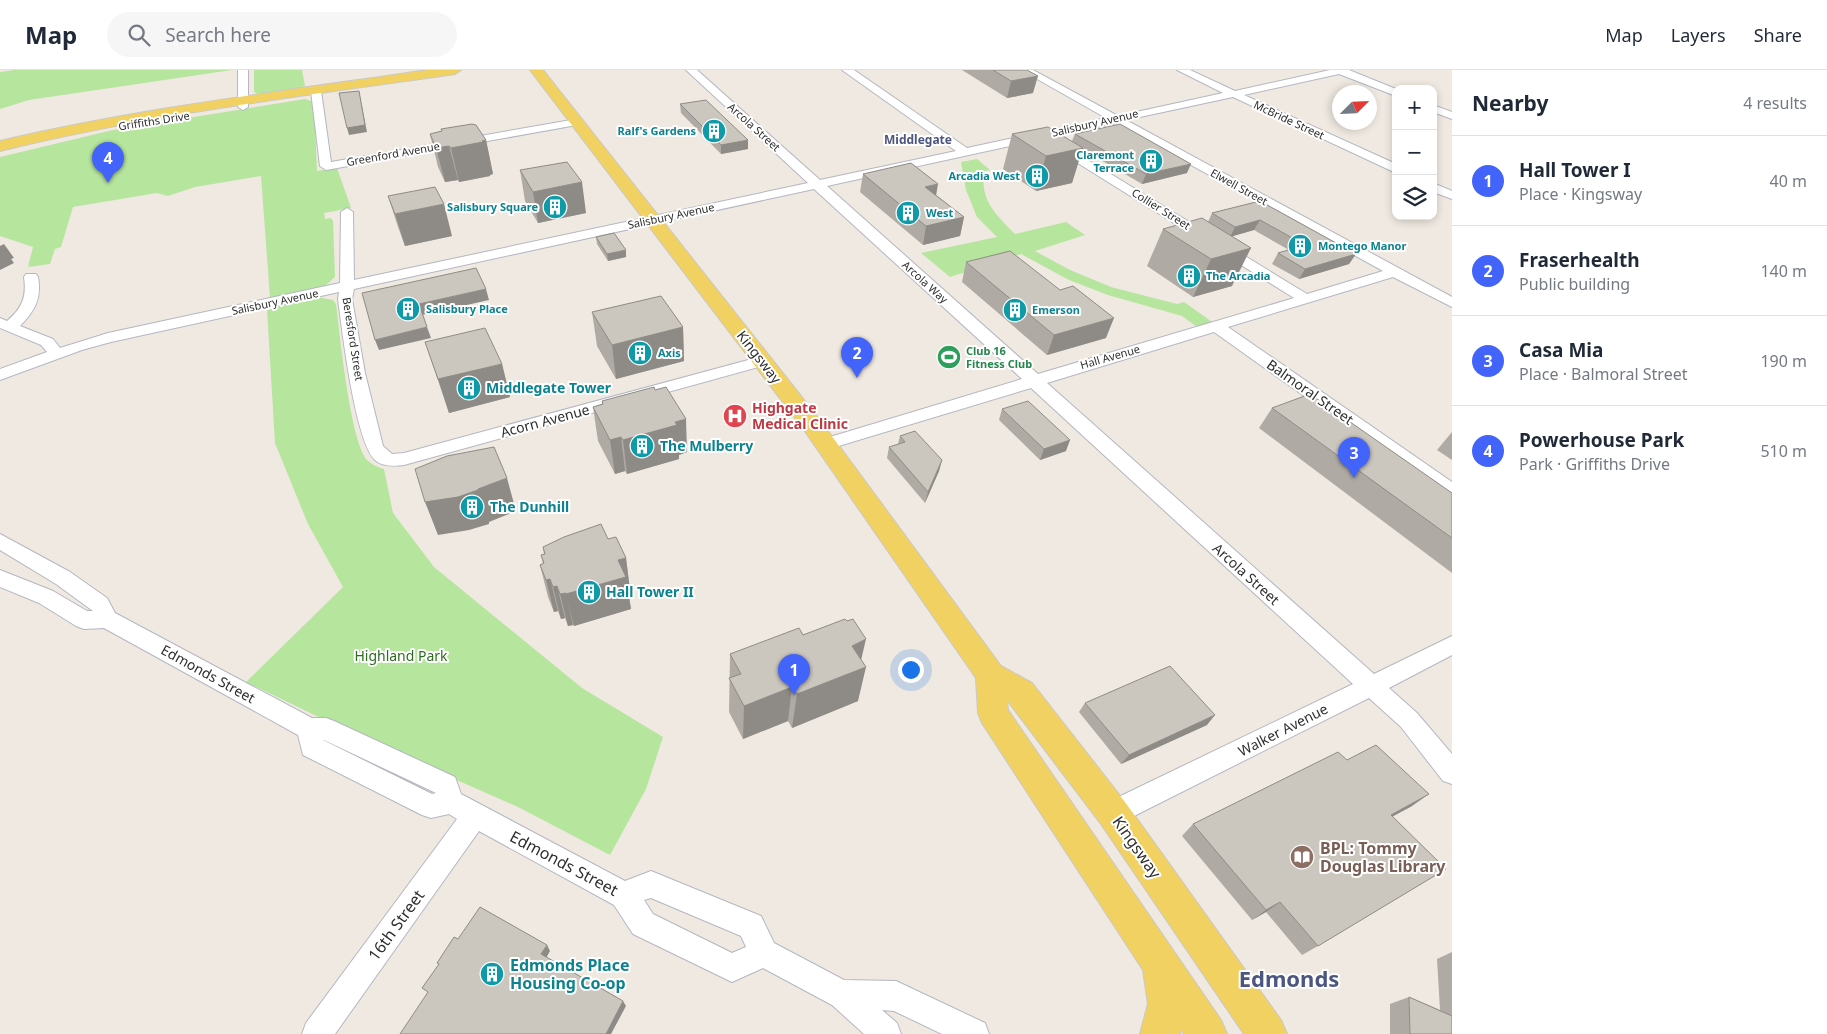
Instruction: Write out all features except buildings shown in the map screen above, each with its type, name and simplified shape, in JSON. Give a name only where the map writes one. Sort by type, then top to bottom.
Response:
[{"type":"main road","name":"Griffiths Drive","points":[[0,146],[95,124],[455,70]]},
{"type":"main road","name":"Kingsway","points":[[536,70],[826,444],[990,675],[1021,692],[1113,813],[1267,1034]]},
{"type":"main road","name":"Griffiths Drive","points":[[0,153],[101,129],[243,103]]},
{"type":"main road","points":[[990,675],[993,713],[1207,1034]]},
{"type":"main road","points":[[1160,964],[1168,1004],[1160,1034]]},
{"type":"street","points":[[243,70],[243,103]]},
{"type":"street","name":"Arcola Street","points":[[691,70],[818,184]]},
{"type":"street","points":[[847,70],[966,152]]},
{"type":"street","name":"Elwell Street","points":[[1026,70],[1452,303]]},
{"type":"street","name":"McBride Street","points":[[1182,70],[1392,167]]},
{"type":"street","points":[[1341,70],[1392,91]]},
{"type":"street","name":"Salisbury Avenue","points":[[0,375],[108,338],[1341,70]]},
{"type":"street","name":"Greenford Avenue","points":[[312,92],[326,166],[578,122]]},
{"type":"street","points":[[1437,110],[1452,116]]},
{"type":"street","name":"Collier Street","points":[[1042,136],[1306,299]]},
{"type":"street","name":"Arcola Way","points":[[818,184],[1033,380]]},
{"type":"street","points":[[1437,188],[1452,195]]},
{"type":"street","name":"Beresford Street","points":[[346,212],[347,286],[345,300],[367,417],[375,448],[386,459]]},
{"type":"street","name":"Hall Avenue","points":[[826,444],[1394,272]]},
{"type":"street","points":[[5,325],[23,315],[30,304],[34,289],[31,277]]},
{"type":"street","points":[[5,325],[46,342],[57,354]]},
{"type":"street","name":"Balmoral Street","points":[[1216,326],[1452,491]]},
{"type":"street","name":"Acorn Avenue","points":[[386,459],[404,460],[763,361]]},
{"type":"street","name":"Arcola Street","points":[[1033,380],[1409,720],[1452,773]]},
{"type":"street","name":"Edmonds Street","points":[[0,541],[63,578],[100,604],[107,619]]},
{"type":"street","name":"Edmonds Street","points":[[0,578],[46,597],[84,620],[107,619],[309,729],[312,748],[431,806],[451,802],[476,815],[624,895],[643,924],[732,968],[764,953],[751,926],[651,884],[624,895]]},
{"type":"street","name":"Walker Avenue","points":[[1113,813],[1452,646]]},
{"type":"street","name":"16th Street","points":[[317,1034],[476,815]]},
{"type":"street","points":[[764,953],[842,995],[886,1034]]},
{"type":"street","points":[[842,995],[896,996],[974,1034]]},
{"type":"green space","points":[[14,70],[232,70],[29,100],[0,109],[0,72]]},
{"type":"green space","points":[[254,70],[302,70],[305,86],[301,87],[302,89],[258,94],[254,92]]},
{"type":"green space","points":[[305,99],[314,102],[317,171],[337,168],[351,208],[324,213],[325,219],[331,218],[333,221],[335,277],[326,285],[316,289],[270,298],[261,176],[195,187],[168,196],[157,193],[73,207],[61,247],[55,249],[50,264],[28,267],[33,247],[0,236],[0,157],[113,130]]},
{"type":"green space","points":[[977,159],[990,170],[984,171],[984,191],[987,199],[996,213],[1015,234],[1066,222],[1085,235],[1035,251],[1070,270],[1111,287],[1177,304],[1184,302],[1215,324],[1200,329],[1182,316],[1108,295],[1069,280],[1021,254],[950,277],[921,253],[997,237],[977,217],[966,190],[961,162]]},
{"type":"green space","name":"Highland Park","points":[[317,297],[333,300],[336,304],[351,410],[361,449],[369,462],[384,469],[393,513],[434,567],[582,688],[663,737],[646,789],[610,855],[518,807],[366,740],[246,682],[343,587],[308,524],[275,443],[267,310]]},
{"type":"place","name":"Ralf's Gardens","points":[[714,131]]},
{"type":"place","name":"Claremont Terrace","points":[[1151,161]]},
{"type":"place","name":"Arcadia West","points":[[1037,176]]},
{"type":"place","name":"Powerhouse Park","points":[[108,183]]},
{"type":"place","name":"Salisbury Square","points":[[555,207]]},
{"type":"place","name":"West","points":[[908,213]]},
{"type":"place","name":"Montego Manor","points":[[1300,246]]},
{"type":"place","name":"The Arcadia","points":[[1189,276]]},
{"type":"place","name":"Salisbury Place","points":[[408,309]]},
{"type":"place","name":"Emerson","points":[[1015,310]]},
{"type":"place","name":"Axis","points":[[640,353]]},
{"type":"place","name":"Club 16 Fitness Club","points":[[949,357]]},
{"type":"place","name":"Fraserhealth","points":[[857,378]]},
{"type":"place","name":"Middlegate Tower","points":[[469,388]]},
{"type":"place","name":"Highgate Medical Clinic","points":[[735,416]]},
{"type":"place","name":"The Mulberry","points":[[642,446]]},
{"type":"place","name":"Casa Mia","points":[[1354,478]]},
{"type":"place","name":"The Dunhill","points":[[472,507]]},
{"type":"place","name":"Hall Tower II","points":[[589,592]]},
{"type":"place","name":"Hall Tower I","points":[[794,695]]},
{"type":"place","name":"BPL: Tommy Douglas Library","points":[[1302,857]]},
{"type":"place","name":"Edmonds Place Housing Co-op","points":[[492,974]]},
{"type":"district","name":"Middlegate","points":[[918,140]]},
{"type":"district","name":"Edmonds","points":[[1289,979]]}]
